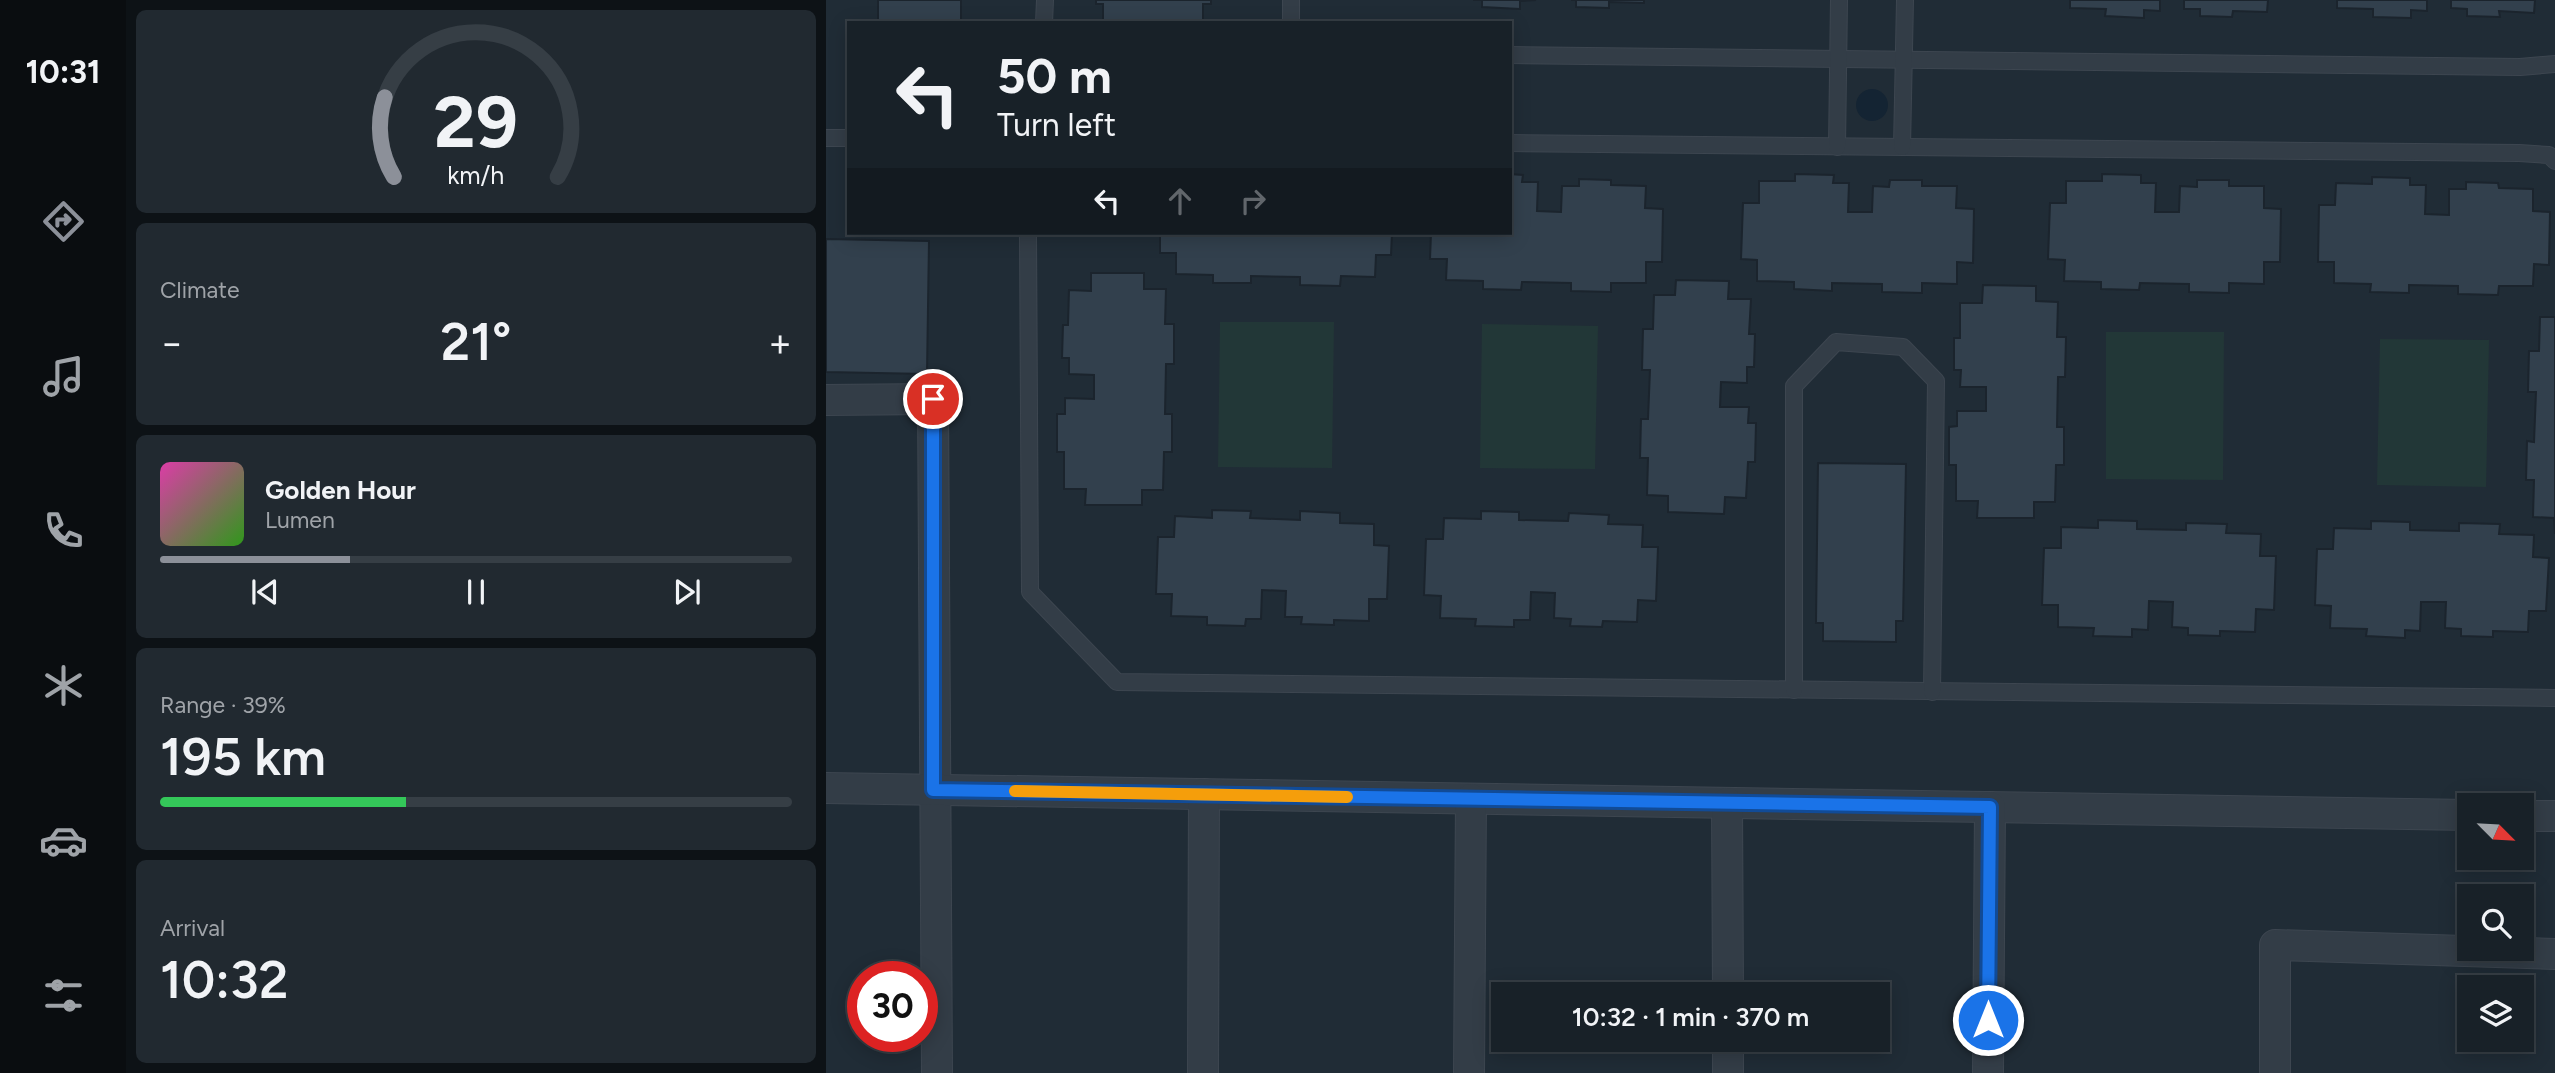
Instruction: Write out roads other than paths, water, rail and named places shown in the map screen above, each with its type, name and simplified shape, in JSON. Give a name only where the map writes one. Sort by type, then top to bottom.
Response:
[{"type":"street","points":[[826,400],[933,399],[933,790],[937,1073]]},
{"type":"street","points":[[826,788],[2457,815]]},
{"type":"street","points":[[1203,1073],[1204,794]]},
{"type":"street","points":[[1469,1073],[1471,799]]},
{"type":"street","points":[[1727,803],[1728,982]]},
{"type":"street","points":[[1988,1073],[1990,807]]},
{"type":"street","points":[[2534,816],[2555,816]]},
{"type":"street","points":[[2275,1073],[2275,945],[2555,954]]},
{"type":"street","points":[[1728,1052],[1728,1073]]},
{"type":"lane","points":[[1044,21],[1045,0]]},
{"type":"lane","points":[[1291,0],[1291,21]]},
{"type":"lane","points":[[1837,147],[1839,0]]},
{"type":"lane","points":[[1902,147],[1905,0]]},
{"type":"lane","points":[[1512,55],[2521,68],[2555,65]]},
{"type":"lane","points":[[826,138],[847,138]]},
{"type":"lane","points":[[1512,144],[2519,153],[2549,155],[2555,161]]},
{"type":"lane","points":[[1028,235],[1030,592],[1117,682],[2555,698]]},
{"type":"lane","points":[[1794,690],[1794,386],[1836,342],[1903,347],[1936,382],[1932,692]]},
{"type":"water","points":[[1872,89],[1883,94],[1888,105],[1883,116],[1872,121],[1861,116],[1856,105],[1861,94]]}]
